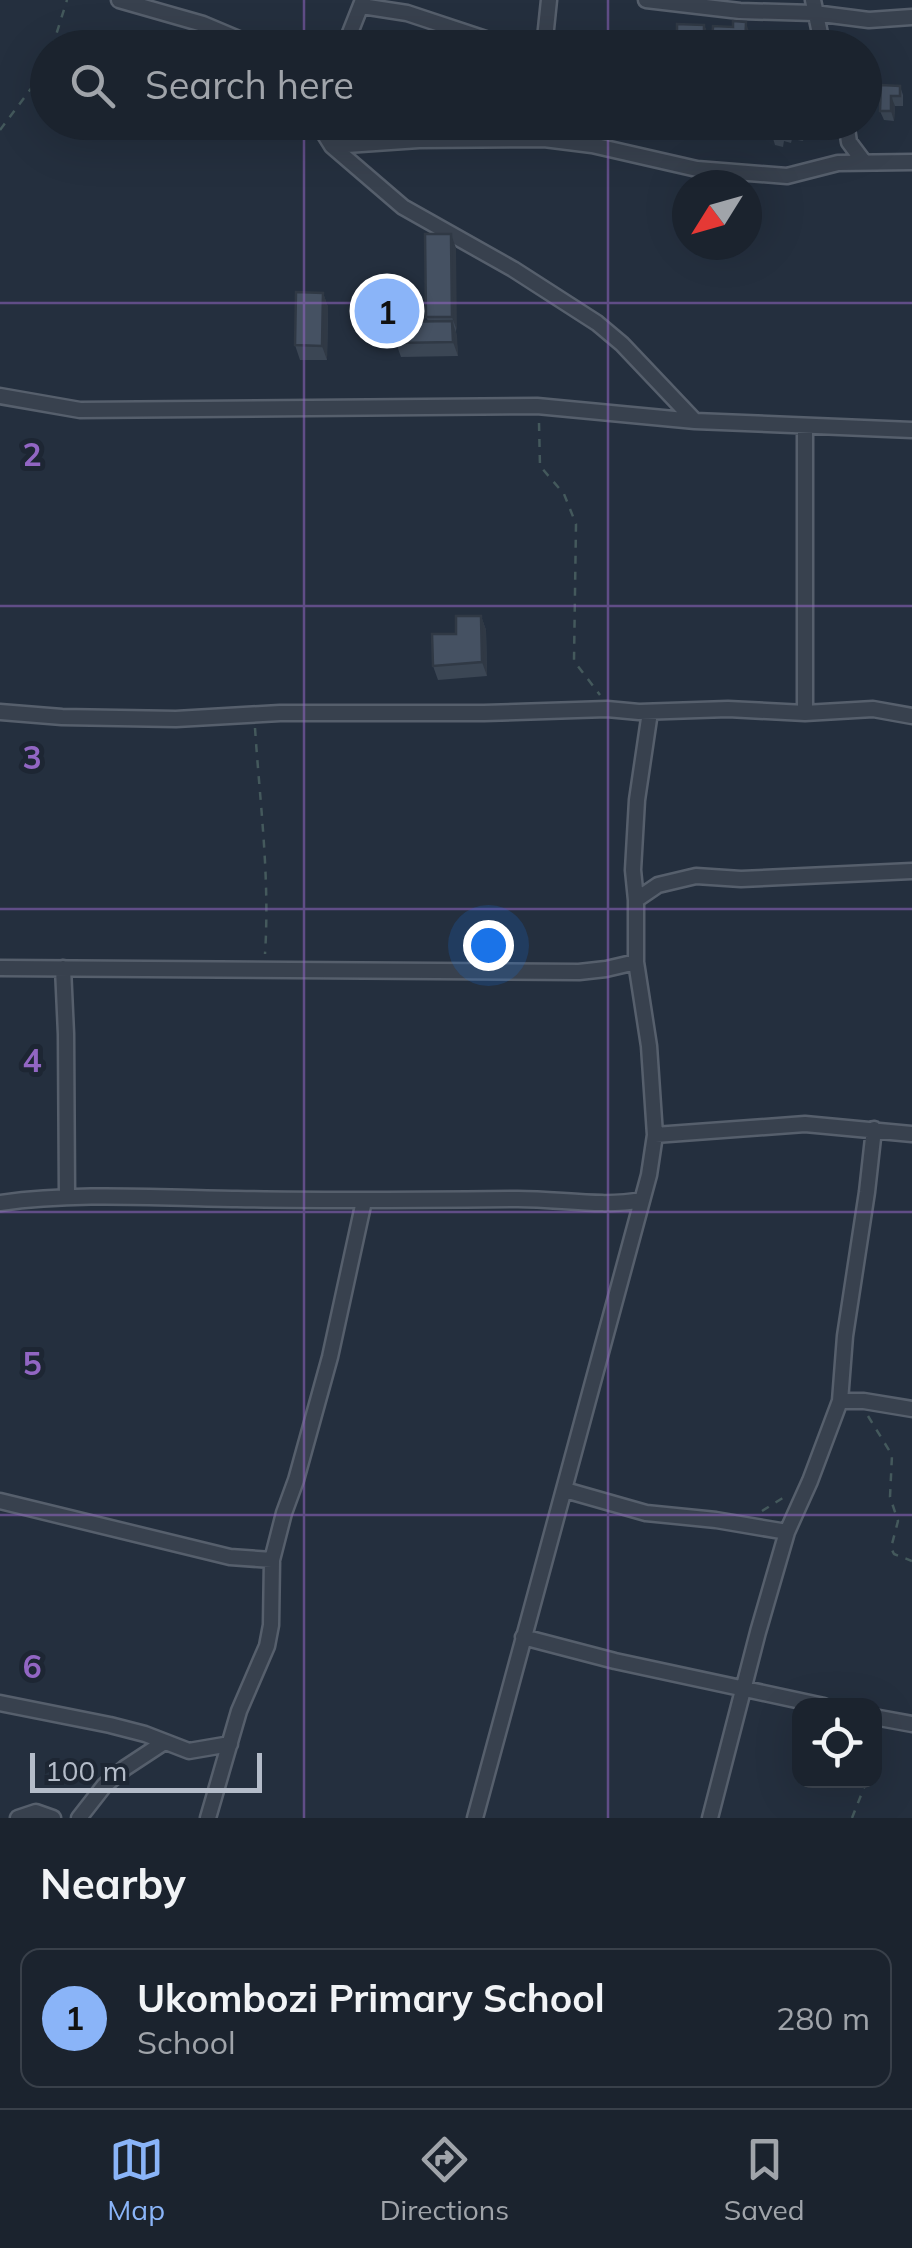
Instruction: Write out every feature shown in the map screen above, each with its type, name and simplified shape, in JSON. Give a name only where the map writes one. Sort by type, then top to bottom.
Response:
[{"type":"street","points":[[119,0],[217,30]]},
{"type":"street","points":[[546,30],[549,0]]},
{"type":"street","points":[[646,0],[740,12],[813,6],[869,20],[912,17]]},
{"type":"street","points":[[351,30],[362,3],[458,30]]},
{"type":"street","points":[[328,140],[402,208],[514,269],[597,323],[695,421]]},
{"type":"street","points":[[332,146],[419,140]]},
{"type":"street","points":[[574,140],[726,173],[787,176],[838,163],[912,162]]},
{"type":"street","points":[[849,140],[864,162]]},
{"type":"street","points":[[0,396],[80,410],[538,406],[695,421],[912,430]]},
{"type":"street","points":[[805,426],[805,712]]},
{"type":"street","points":[[0,712],[176,719],[280,713],[607,709],[873,710],[912,716]]},
{"type":"street","points":[[475,1818],[642,1200],[655,1135],[636,962],[633,870],[637,800],[650,712]]},
{"type":"street","points":[[636,900],[658,885],[696,876],[741,879],[912,871]]},
{"type":"street","points":[[0,968],[578,972],[636,962]]},
{"type":"street","points":[[63,968],[67,1196]]},
{"type":"street","points":[[655,1135],[805,1124],[912,1134]]},
{"type":"street","points":[[710,1818],[786,1532],[840,1401],[845,1336],[874,1128]]},
{"type":"street","points":[[0,1203],[67,1196],[140,1195],[364,1201],[518,1199],[619,1204],[642,1200]]},
{"type":"street","points":[[208,1818],[249,1684],[267,1646],[272,1624],[272,1560],[330,1357],[364,1201]]},
{"type":"street","points":[[840,1401],[912,1410]]},
{"type":"street","points":[[565,1490],[646,1514],[786,1532]]},
{"type":"street","points":[[0,1501],[230,1557],[272,1560]]},
{"type":"street","points":[[523,1637],[792,1699]]},
{"type":"street","points":[[0,1702],[145,1734],[188,1751],[230,1744]]},
{"type":"street","points":[[882,1718],[912,1724]]},
{"type":"street","points":[[79,1818],[104,1786],[163,1742]]},
{"type":"street","points":[[18,1818],[36,1812],[52,1818]]},
{"type":"path","points":[[57,30],[66,0]]},
{"type":"path","points":[[0,130],[30,90]]},
{"type":"path","points":[[538,406],[540,466],[564,494],[576,524],[574,661],[607,709]]},
{"type":"path","points":[[255,715],[268,912],[264,970]]},
{"type":"path","points":[[864,1401],[870,1423],[892,1454],[890,1497],[898,1521],[891,1548],[894,1554],[912,1561]]},
{"type":"path","points":[[744,1524],[810,1480]]},
{"type":"path","points":[[852,1818],[864,1788]]},
{"type":"building","points":[[733,21],[746,22],[746,30],[713,30],[713,26],[733,27]]},
{"type":"building","points":[[677,24],[704,25],[704,30],[677,30]]},
{"type":"building","points":[[882,85],[900,86],[900,96],[891,96],[891,111],[882,111]]},
{"type":"building","points":[[425,234],[451,234],[452,317],[426,317]]},
{"type":"building","points":[[296,292],[323,293],[322,346],[295,345]]},
{"type":"building","points":[[452,321],[453,342],[396,343],[395,322]]},
{"type":"building","points":[[456,616],[481,616],[482,662],[433,666],[432,634],[456,634]]},
{"type":"place","name":"Ukombozi Primary School","points":[[387,311]]}]
